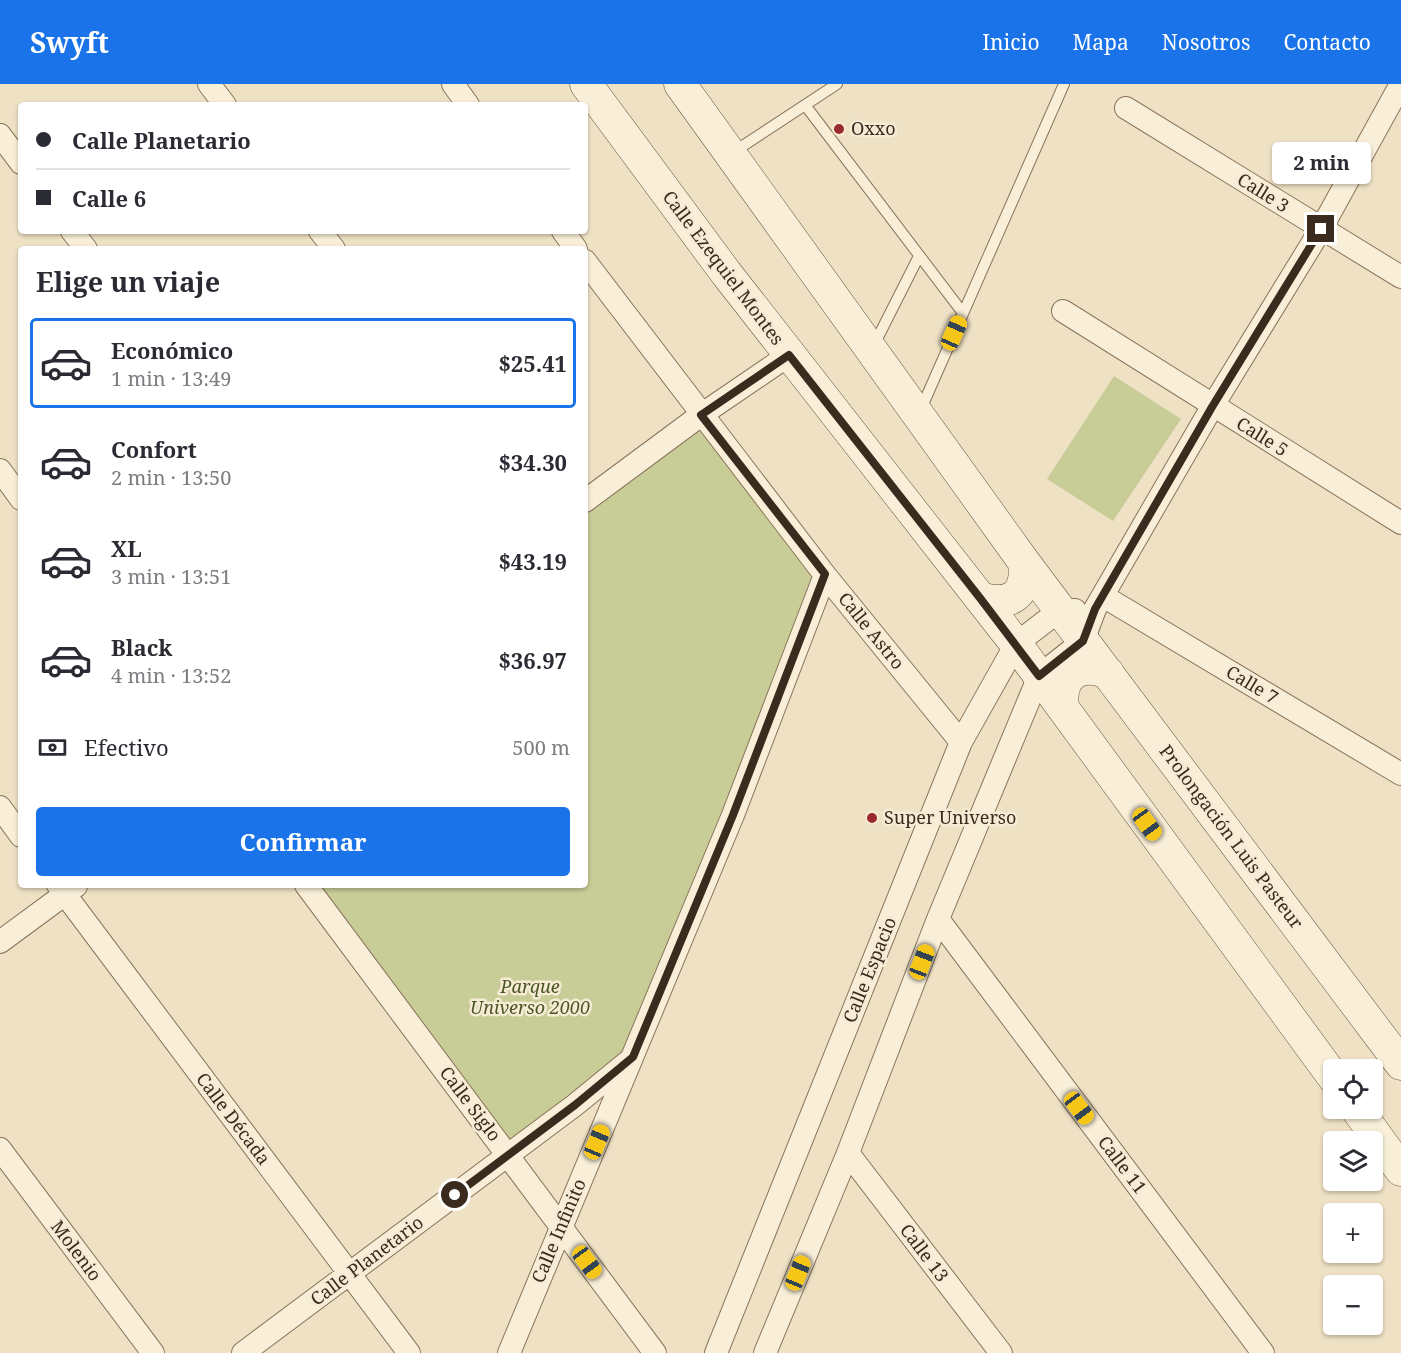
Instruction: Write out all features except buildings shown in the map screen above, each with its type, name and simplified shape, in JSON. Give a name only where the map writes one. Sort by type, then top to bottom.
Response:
[{"type":"main road","name":"Calle Ezequiel Montes","points":[[586,84],[789,355],[1039,676]]},
{"type":"main road","points":[[680,84],[1060,610]]},
{"type":"main road","points":[[980,598],[998,603],[1014,598],[1023,585],[1024,562]]},
{"type":"main road","name":"Prolongación Luis Pasteur","points":[[1060,610],[1401,1064]]},
{"type":"main road","points":[[1063,708],[1062,694],[1066,682],[1077,671],[1093,667],[1107,673]]},
{"type":"main road","points":[[1039,676],[1323,1063]]},
{"type":"main road","points":[[1364,1119],[1401,1170]]},
{"type":"street","points":[[209,84],[223,102]]},
{"type":"street","points":[[453,84],[466,102]]},
{"type":"street","points":[[765,1353],[848,1153],[938,919],[1039,676],[1083,641],[1099,602],[1212,407],[1321,229],[1401,84]]},
{"type":"street","name":"Calle 3","points":[[1126,108],[1401,277]]},
{"type":"street","points":[[0,135],[18,159]]},
{"type":"street","points":[[74,234],[84,246]]},
{"type":"street","points":[[322,234],[332,246]]},
{"type":"street","name":"Calle Astro","points":[[588,265],[825,574],[961,742]]},
{"type":"street","name":"Calle 5","points":[[1063,311],[1212,407],[1401,523]]},
{"type":"street","points":[[588,499],[701,415],[789,355]]},
{"type":"street","points":[[0,470],[18,495]]},
{"type":"street","name":"Calle Infinito","points":[[509,1353],[733,815],[825,574]]},
{"type":"street","points":[[1060,610],[1099,602]]},
{"type":"street","name":"Calle 7","points":[[1099,602],[1401,774]]},
{"type":"street","name":"Calle Espacio","points":[[716,1353],[961,742],[1016,644],[1060,610]]},
{"type":"street","points":[[0,807],[18,832]]},
{"type":"street","points":[[0,942],[66,888]]},
{"type":"street","name":"Calle Década","points":[[66,888],[409,1353]]},
{"type":"street","name":"Calle Siglo","points":[[308,888],[655,1353]]},
{"type":"street","name":"Calle 11","points":[[938,919],[1263,1353]]},
{"type":"street","name":"Calle Planetario","points":[[243,1353],[575,1105],[633,1057]]},
{"type":"street","name":"Molenio","points":[[0,1149],[153,1353]]},
{"type":"street","name":"Calle 13","points":[[848,1153],[1001,1353]]},
{"type":"lane","points":[[730,154],[837,84]]},
{"type":"lane","points":[[918,415],[1064,84]]},
{"type":"lane","points":[[805,105],[963,313]]},
{"type":"lane","points":[[871,350],[919,256]]},
{"type":"green space","points":[[1114,376],[1181,419],[1113,521],[1047,479]]},
{"type":"green space","name":"Parque Universo 2000","points":[[701,415],[825,575],[633,1057],[508,1155],[308,888],[588,888],[588,499]]},
{"type":"place","name":"Oxxo","points":[[839,129]]},
{"type":"place","name":"Super Universo","points":[[872,818]]},
{"type":"route","points":[[455,1195],[575,1105],[633,1057],[733,815],[825,574],[701,415],[789,355],[1039,676],[1083,641],[1095,609],[1212,407],[1321,229]]}]
